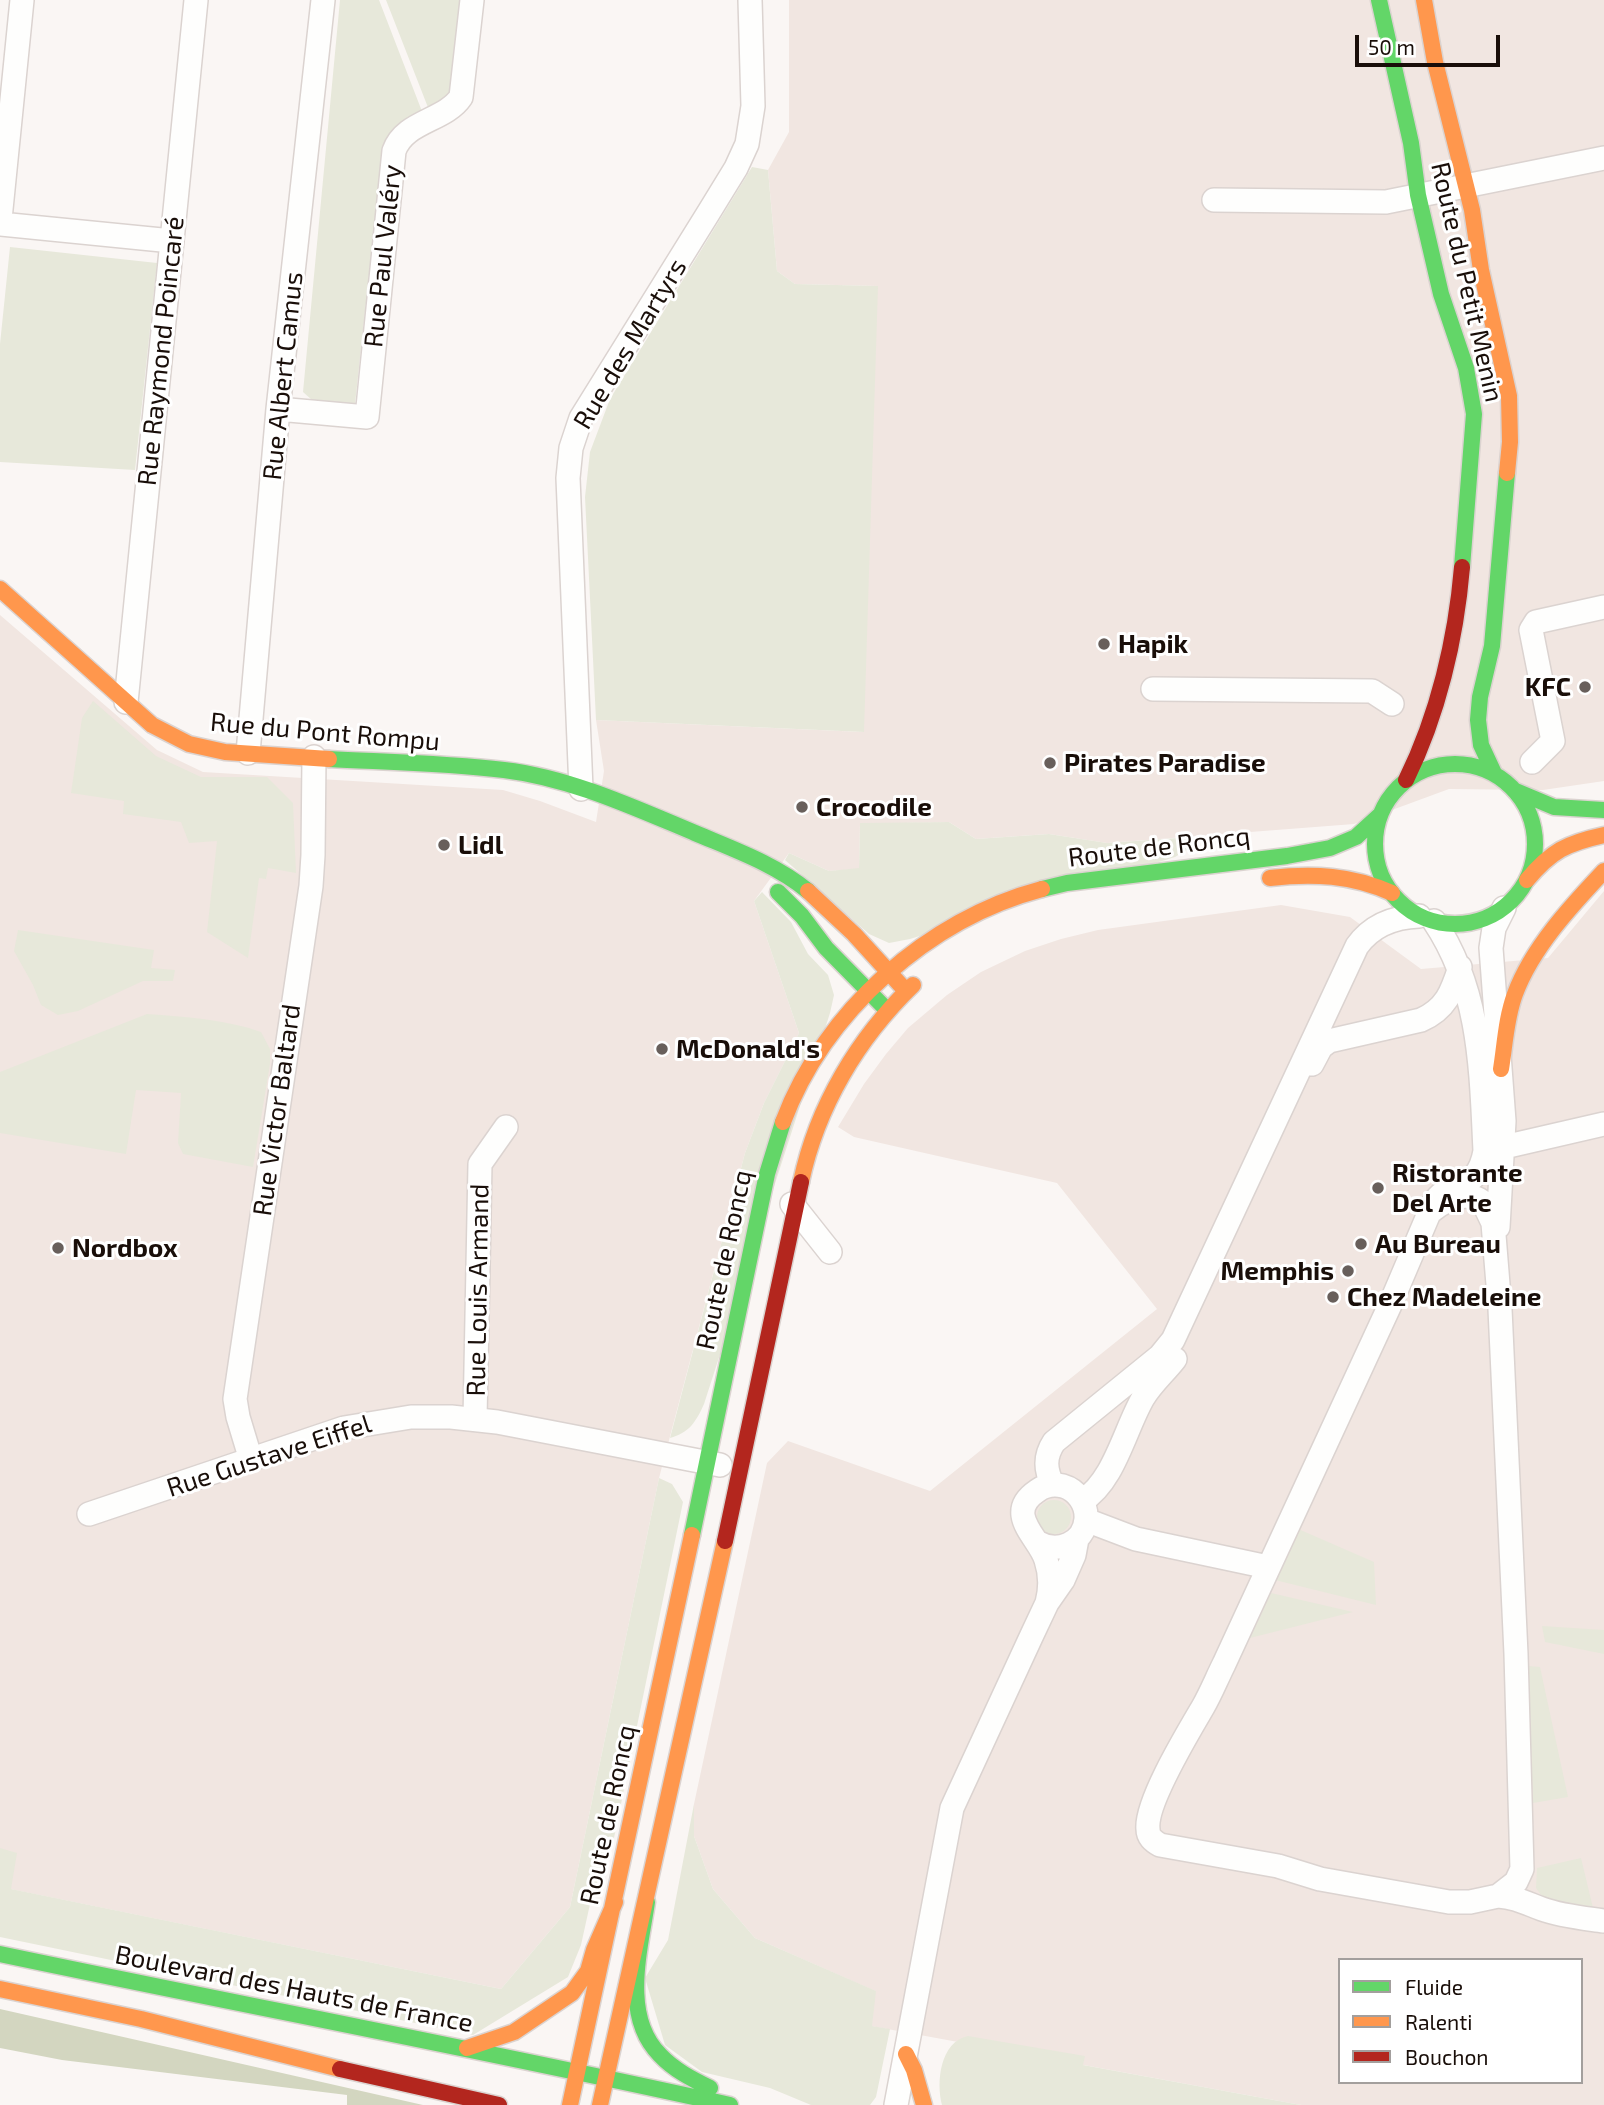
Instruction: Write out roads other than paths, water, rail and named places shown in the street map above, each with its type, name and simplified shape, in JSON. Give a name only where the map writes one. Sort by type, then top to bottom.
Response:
[{"type":"main road","name":"Route du Petit Menin","points":[[1379,0],[1386,42],[1409,131],[1418,195],[1441,294],[1466,368],[1474,426],[1458,611],[1422,747],[1406,780]]},
{"type":"main road","name":"Route du Petit Menin","points":[[1424,0],[1435,62],[1466,186],[1483,283],[1505,370],[1510,414],[1510,442],[1492,646],[1480,697],[1478,719],[1481,745],[1494,773]]},
{"type":"main road","name":"Rue du Pont Rompu","points":[[0,589],[152,725],[177,739],[214,751],[506,770],[581,789],[648,812],[760,860],[791,878],[830,913],[905,991]]},
{"type":"main road","points":[[1604,810],[1554,807],[1516,791],[1494,773],[1472,765],[1450,763],[1427,768],[1406,780],[1390,796],[1379,816],[1375,836],[1381,876],[1392,893],[1404,906],[1427,919],[1454,924],[1475,922],[1503,908],[1555,850],[1569,843],[1604,835]]},
{"type":"main road","points":[[1516,791],[1529,811],[1535,834],[1535,858],[1527,881]]},
{"type":"main road","name":"Route de Roncq","points":[[570,2105],[773,1153],[786,1113],[812,1060],[837,1025],[889,973],[950,929],[994,906],[1025,894],[1067,883],[1280,857],[1330,848],[1348,841],[1379,816]]},
{"type":"main road","name":"Rue du Pont Rompu","points":[[693,832],[777,891],[802,916],[826,948],[887,1010]]},
{"type":"main road","points":[[1501,1069],[1509,1019],[1519,985],[1540,951],[1604,871]]},
{"type":"main road","name":"Route de Roncq","points":[[1257,880],[1285,876],[1352,877],[1376,884],[1392,893]]},
{"type":"main road","points":[[589,2103],[606,2077],[647,1902],[795,1209],[816,1131],[832,1093],[866,1034],[905,991],[927,973]]},
{"type":"main road","points":[[467,2048],[513,2032],[572,1993],[589,1971],[593,1950],[615,1902]]},
{"type":"main road","points":[[647,1902],[635,1982],[638,2015],[646,2038],[657,2054],[682,2076],[751,2105]]},
{"type":"main road","name":"Boulevard des Hauts de France","points":[[0,1954],[579,2071],[730,2105]]},
{"type":"main road","points":[[0,1989],[141,2019],[404,2085],[499,2105]]},
{"type":"main road","points":[[906,2054],[914,2070],[924,2105]]},
{"type":"main road","points":[[579,2071],[589,2103]]},
{"type":"street","points":[[0,219],[22,0]]},
{"type":"street","name":"Rue Raymond Poincaré","points":[[126,702],[196,0]]},
{"type":"street","name":"Rue Albert Camus","points":[[248,753],[278,409],[323,0]]},
{"type":"street","name":"Rue Paul Valéry","points":[[278,409],[367,417],[394,151],[396,144],[406,134],[452,108],[461,97],[472,0]]},
{"type":"street","name":"Rue des Martyrs","points":[[581,789],[568,478],[571,448],[587,407],[709,212],[747,144],[753,106],[750,0]]},
{"type":"street","points":[[1214,200],[1386,202],[1604,158]]},
{"type":"street","points":[[0,224],[172,241]]},
{"type":"street","points":[[1532,762],[1553,741],[1531,642],[1531,630],[1536,622],[1604,607]]},
{"type":"street","points":[[1153,689],[1371,691],[1392,704]]},
{"type":"street","name":"Rue Victor Baltard","points":[[251,1460],[235,1399],[312,877],[314,757]]},
{"type":"street","points":[[1496,1255],[1504,1147],[1501,1069],[1490,948],[1494,928],[1503,908]]},
{"type":"street","points":[[1053,1485],[1046,1464],[1048,1452],[1054,1442],[1160,1356],[1173,1340],[1357,946],[1374,928],[1401,918],[1427,919],[1451,946],[1468,994],[1480,1052],[1485,1151],[1483,1161],[1476,1175],[1466,1184],[1436,1198],[1390,1305],[1207,1700],[1185,1734],[1166,1774],[1148,1822],[1149,1836],[1160,1844],[1440,1901],[1470,1902],[1498,1896],[1518,1898],[1542,1909],[1604,1921]]},
{"type":"street","points":[[896,2105],[952,1808],[1048,1603],[1067,1571],[1081,1520],[1092,1495],[1102,1483],[1142,1400],[1177,1356],[1321,1047],[1329,1041],[1421,1020],[1434,1014],[1449,997],[1460,967]]},
{"type":"street","points":[[1504,1147],[1604,1124]]},
{"type":"street","name":"Rue Louis Armand","points":[[475,1419],[481,1164],[506,1127]]},
{"type":"street","points":[[773,1153],[778,1179],[795,1209],[830,1252]]},
{"type":"street","points":[[1430,1212],[1447,1200],[1464,1196],[1477,1197],[1491,1215],[1496,1255],[1516,1654],[1523,1863],[1516,1882],[1498,1896]]},
{"type":"street","name":"Rue Gustave Eiffel","points":[[89,1514],[344,1428],[411,1417],[475,1419],[519,1425],[740,1468]]},
{"type":"street","points":[[1048,1603],[1051,1589],[1045,1556],[1025,1527],[1025,1508],[1035,1492],[1053,1485],[1072,1490],[1081,1520]]},
{"type":"street","points":[[1037,1542],[1045,1546],[1060,1547],[1081,1520]]},
{"type":"street","points":[[1081,1520],[1136,1539],[1268,1567]]},
{"type":"place","name":"Hapik","points":[[1104,644]]},
{"type":"place","name":"KFC","points":[[1585,687]]},
{"type":"place","name":"Pirates Paradise","points":[[1050,763]]},
{"type":"place","name":"Crocodile","points":[[802,807]]},
{"type":"place","name":"Lidl","points":[[444,845]]},
{"type":"place","name":"McDonald's","points":[[662,1049]]},
{"type":"place","name":"Ristorante Del Arte","points":[[1378,1188]]},
{"type":"place","name":"Au Bureau","points":[[1361,1244]]},
{"type":"place","name":"Nordbox","points":[[58,1248]]},
{"type":"place","name":"Memphis","points":[[1348,1271]]},
{"type":"place","name":"Chez Madeleine","points":[[1333,1297]]}]
